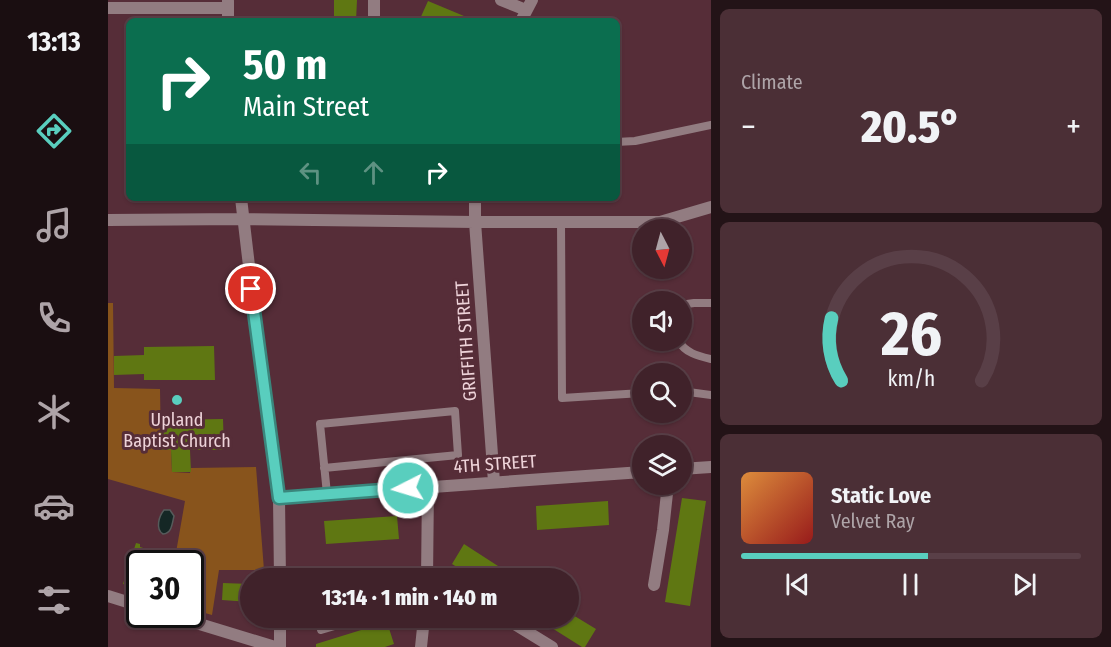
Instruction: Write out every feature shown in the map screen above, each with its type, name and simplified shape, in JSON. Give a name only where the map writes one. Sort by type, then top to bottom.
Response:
[{"type":"street","points":[[374,0],[374,18]]},
{"type":"street","points":[[501,0],[526,10]]},
{"type":"street","points":[[108,8],[228,10]]},
{"type":"street","points":[[241,201],[279,498],[280,568]]},
{"type":"street","name":"GRIFFITH STREET","points":[[475,201],[494,482]]},
{"type":"street","points":[[108,220],[660,222],[711,207]]},
{"type":"street","points":[[692,468],[711,467]]},
{"type":"street","name":"4TH STREET","points":[[279,498],[632,473]]},
{"type":"street","points":[[428,486],[428,568]]},
{"type":"street","points":[[654,585],[667,495]]},
{"type":"street","points":[[108,596],[126,602]]},
{"type":"street","points":[[204,625],[275,647]]},
{"type":"street","points":[[280,628],[280,647]]},
{"type":"street","points":[[422,647],[423,628]]},
{"type":"street","points":[[521,628],[552,647]]},
{"type":"lane","points":[[620,142],[635,141],[711,125]]},
{"type":"lane","points":[[561,221],[562,398],[632,394]]},
{"type":"lane","points":[[692,303],[711,303]]},
{"type":"lane","points":[[687,351],[711,359]]},
{"type":"lane","points":[[692,392],[711,395]]},
{"type":"lane","points":[[324,468],[459,455],[455,411],[320,424],[324,468],[327,494]]},
{"type":"lane","points":[[321,630],[328,628]]},
{"type":"shaded area","points":[[108,303],[113,303],[114,388],[160,389],[161,450],[171,450],[172,472],[190,473],[191,468],[256,467],[264,568],[219,570],[212,615],[204,613],[204,550],[176,550],[185,501],[108,479]]},
{"type":"shaded area","points":[[164,510],[170,510],[174,516],[170,530],[163,534],[158,526]]},
{"type":"building","points":[[334,0],[357,0],[356,18],[334,18]]},
{"type":"building","points":[[428,1],[469,18],[420,18]]},
{"type":"building","points":[[214,346],[215,380],[144,380],[144,374],[114,375],[114,356],[144,355],[144,347]]},
{"type":"building","points":[[223,419],[224,450],[190,450],[191,472],[172,472],[171,450],[161,450],[160,420]]},
{"type":"building","points":[[682,498],[706,501],[690,606],[665,602]]},
{"type":"building","points":[[608,501],[609,525],[537,530],[536,506]]},
{"type":"building","points":[[397,516],[399,539],[326,544],[324,521]]},
{"type":"building","points":[[136,543],[150,550],[134,550]]},
{"type":"building","points":[[464,544],[501,568],[458,568],[452,564]]},
{"type":"building","points":[[223,583],[240,584],[240,601],[222,600]]},
{"type":"building","points":[[579,619],[596,629],[585,647],[552,628],[579,628]]},
{"type":"building","points":[[368,628],[389,628],[394,644],[385,647],[316,647],[316,644]]},
{"type":"place","name":"Upland Baptist Church","points":[[177,400]]},
{"type":"route","points":[[251,289],[279,498],[408,488]]}]
